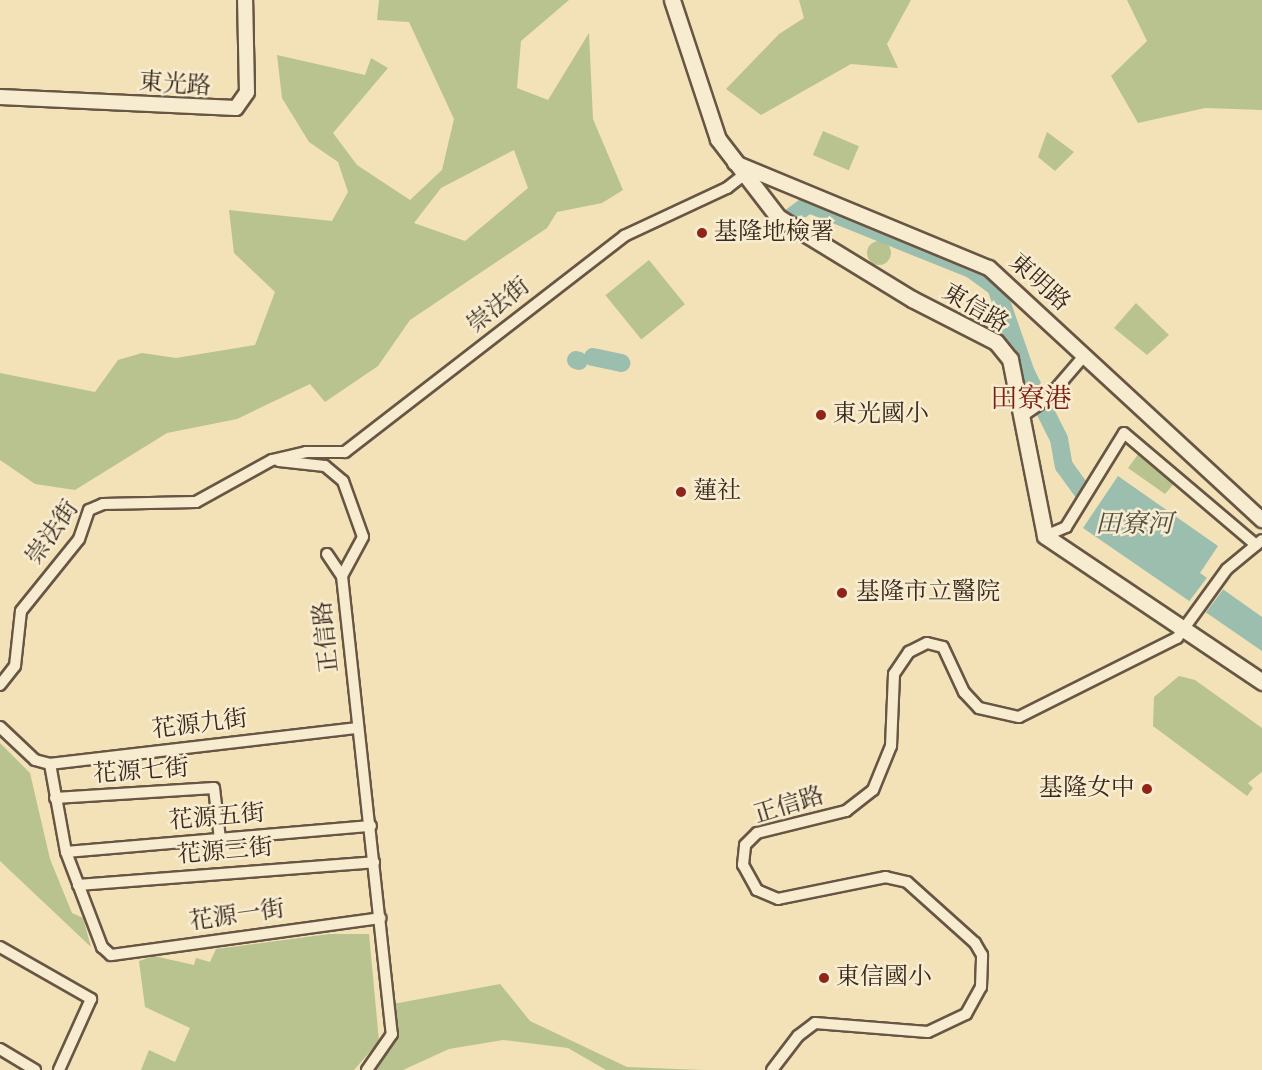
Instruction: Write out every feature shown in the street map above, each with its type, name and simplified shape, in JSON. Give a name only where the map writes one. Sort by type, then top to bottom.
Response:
[{"type":"main road","name":"東信路","points":[[672,0],[705,111],[733,162],[747,173],[778,218],[804,237],[996,342],[1015,368],[1029,412],[1031,484],[1046,536]]},
{"type":"main road","points":[[1046,536],[1262,682]]},
{"type":"street","name":"東光路","points":[[0,97],[236,108],[248,92],[245,0]]},
{"type":"street","name":"東明路","points":[[747,173],[989,268],[1262,520]]},
{"type":"street","name":"崇法街","points":[[0,685],[15,666],[21,611],[79,539],[89,510],[103,504],[196,502],[272,460],[306,452],[345,452],[624,236],[747,173]]},
{"type":"street","points":[[1029,412],[1047,399],[1084,356]]},
{"type":"street","points":[[1046,536],[1066,527],[1124,433],[1259,543],[1219,580],[1185,628]]},
{"type":"street","points":[[272,460],[325,466],[343,481],[363,537],[342,576]]},
{"type":"street","name":"正信路","points":[[327,554],[342,576],[355,728],[371,826],[392,1034],[367,1070]]},
{"type":"street","name":"正信路","points":[[772,1070],[798,1036],[815,1023],[928,1032],[966,1014],[981,987],[982,955],[975,943],[907,882],[886,877],[778,899],[756,890],[743,865],[744,845],[758,833],[846,811],[873,790],[891,746],[894,674],[909,652],[927,643],[943,647],[964,692],[980,708],[1019,717],[1177,638],[1185,628]]},
{"type":"street","points":[[0,727],[35,760],[50,764],[66,852],[78,885]]},
{"type":"street","name":"花源九街","points":[[50,764],[355,728]]},
{"type":"street","name":"花源七街","points":[[55,798],[214,788],[220,839]]},
{"type":"street","name":"花源五街","points":[[66,852],[371,826]]},
{"type":"street","name":"花源三街","points":[[78,885],[374,862]]},
{"type":"street","name":"花源一街","points":[[78,885],[102,947],[111,955],[381,918]]},
{"type":"street","points":[[0,947],[91,999],[59,1070]]},
{"type":"street","points":[[0,1049],[34,1070]]},
{"type":"green space","points":[[379,0],[569,0],[521,41],[517,88],[548,100],[589,33],[593,119],[623,190],[602,203],[557,212],[547,228],[410,320],[378,366],[325,402],[310,384],[237,419],[167,433],[75,490],[35,484],[0,460],[0,373],[95,392],[118,360],[142,353],[176,358],[255,345],[275,292],[234,253],[229,210],[332,221],[348,192],[338,162],[309,142],[282,98],[277,55],[365,75],[371,58],[388,68],[333,133],[357,165],[410,200],[442,170],[454,119],[409,22],[377,20]],"holes":[[[514,150],[528,188],[465,241],[414,223],[441,188]]]},
{"type":"green space","points":[[799,0],[911,0],[887,44],[898,68],[851,64],[761,115],[726,89],[779,34],[804,18]]},
{"type":"green space","points":[[1127,0],[1262,0],[1262,110],[1205,108],[1138,123],[1111,76],[1147,41]]},
{"type":"green space","points":[[823,131],[859,146],[849,170],[813,155]]},
{"type":"green space","points":[[1047,132],[1074,152],[1055,171],[1038,157]]},
{"type":"green space","points":[[879,241],[888,244],[891,253],[888,262],[879,265],[870,262],[867,253],[870,244]]},
{"type":"green space","points":[[649,260],[685,304],[641,340],[605,295]]},
{"type":"green space","points":[[1136,303],[1169,335],[1147,355],[1114,328]]},
{"type":"green space","points":[[1142,449],[1178,479],[1165,494],[1128,468]]},
{"type":"green space","points":[[1179,676],[1195,680],[1262,728],[1262,772],[1248,783],[1253,788],[1247,796],[1153,726],[1154,697]]},
{"type":"green space","points":[[0,743],[30,773],[50,859],[72,913],[83,918],[91,947],[0,861]]},
{"type":"green space","points":[[329,934],[369,934],[379,1041],[354,1070],[141,1070],[149,1050],[175,1062],[190,1028],[145,1007],[139,961],[154,956],[194,965],[196,958],[210,962],[216,949]]},
{"type":"green space","points":[[500,984],[530,1021],[627,1067],[703,1070],[606,1070],[568,1048],[503,1040],[449,1049],[403,1070],[370,1070],[394,1037],[393,1004]]},
{"type":"water","name":"田寮河","points":[[1118,476],[1218,546],[1200,573],[1262,617],[1262,651],[1083,528]]},
{"type":"pier","points":[[1209,575],[1225,587],[1204,615],[1188,603]]},
{"type":"waterway","name":"田寮河","points":[[791,217],[809,204],[971,269],[996,287],[1026,373],[1059,439],[1064,466],[1084,494]]},
{"type":"waterway","name":"田寮河","points":[[593,357],[621,363]]},
{"type":"place","name":"基隆地檢署","points":[[702,233]]},
{"type":"place","name":"東光國小","points":[[821,415]]},
{"type":"place","name":"蓮社","points":[[681,492]]},
{"type":"place","name":"基隆市立醫院","points":[[842,593]]},
{"type":"place","name":"基隆女中","points":[[1147,789]]},
{"type":"place","name":"東信國小","points":[[824,978]]},
{"type":"district","name":"田寮港","points":[[1031,400]]}]
